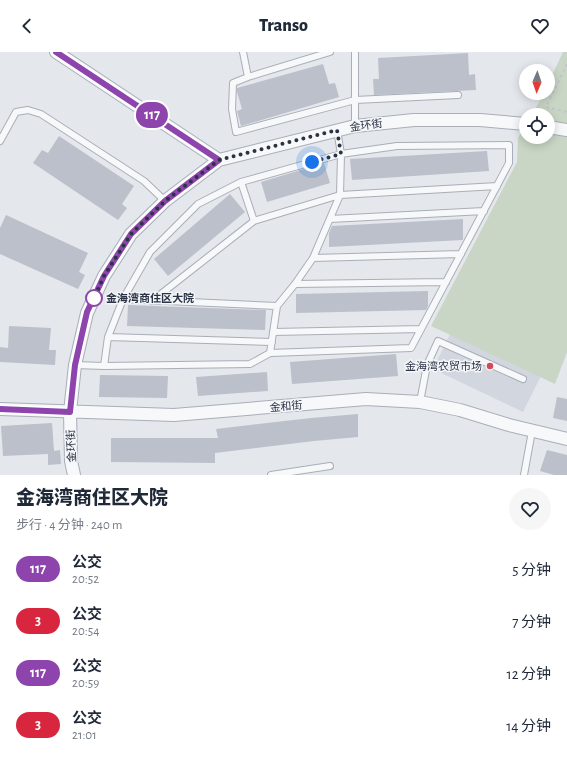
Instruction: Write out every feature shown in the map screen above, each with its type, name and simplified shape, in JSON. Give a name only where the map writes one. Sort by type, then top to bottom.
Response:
[{"type":"street","points":[[56,52],[219,160]]},
{"type":"street","name":"金环街","points":[[74,475],[71,461],[70,412],[75,365],[87,312],[104,276],[131,234],[165,201],[219,160],[355,126],[414,120],[480,120],[519,123]]},
{"type":"street","points":[[555,128],[567,130]]},
{"type":"street","name":"金和街","points":[[0,409],[174,415],[366,399],[420,402],[460,410],[532,431],[567,439]]},
{"type":"lane","points":[[243,52],[248,78]]},
{"type":"lane","points":[[330,52],[233,83],[232,109],[236,132],[355,100],[458,95]]},
{"type":"lane","points":[[354,52],[355,126]]},
{"type":"lane","points":[[0,141],[16,112],[28,110],[41,114],[144,181],[165,201]]},
{"type":"lane","points":[[270,353],[278,306],[313,258],[340,195],[341,154],[337,130]]},
{"type":"lane","points":[[75,365],[104,366],[250,364],[270,353],[411,348],[509,163],[509,145],[397,146],[341,154],[241,182],[198,204],[150,252],[123,299],[108,336],[104,366]]},
{"type":"lane","points":[[241,182],[254,221]]},
{"type":"lane","points":[[152,301],[254,221],[340,195],[497,186]]},
{"type":"lane","points":[[330,219],[484,211]]},
{"type":"lane","points":[[313,258],[461,254]]},
{"type":"lane","points":[[295,284],[446,282]]},
{"type":"lane","points":[[123,299],[278,306]]},
{"type":"lane","points":[[273,332],[421,329]]},
{"type":"lane","points":[[108,336],[272,342]]},
{"type":"lane","points":[[420,402],[427,365],[438,341],[523,379]]},
{"type":"lane","points":[[524,475],[532,431]]},
{"type":"lane","points":[[271,475],[330,466]]},
{"type":"path","points":[[567,64],[546,107],[567,112]]},
{"type":"shaded area","name":"金海湾农贸市场","points":[[457,320],[547,364],[523,412],[433,369]]},
{"type":"green space","points":[[563,52],[567,52],[567,352],[555,384],[431,326],[517,162],[519,136],[519,144],[555,144],[555,108],[536,108],[540,100],[555,100],[555,69]]},
{"type":"building","points":[[468,53],[469,75],[475,74],[476,90],[374,95],[373,79],[379,79],[378,58]]},
{"type":"building","points":[[323,64],[329,84],[335,83],[339,97],[241,126],[237,111],[242,109],[237,88]]},
{"type":"building","points":[[59,136],[134,186],[122,204],[127,208],[118,220],[33,163],[42,150],[48,153]]},
{"type":"building","points":[[487,151],[489,171],[352,180],[350,159]]},
{"type":"building","points":[[324,163],[330,183],[267,202],[261,182]]},
{"type":"building","points":[[230,194],[245,212],[168,276],[154,259]]},
{"type":"building","points":[[6,215],[88,253],[79,272],[85,275],[78,289],[0,254],[0,228]]},
{"type":"building","points":[[463,219],[463,240],[329,247],[329,233],[332,226]]},
{"type":"building","points":[[428,291],[428,306],[426,310],[296,313],[296,294]]},
{"type":"building","points":[[128,305],[266,310],[265,330],[127,326]]},
{"type":"building","points":[[9,326],[51,328],[49,350],[56,350],[55,365],[0,362],[0,347],[8,348]]},
{"type":"building","points":[[396,354],[398,376],[292,384],[290,362]]},
{"type":"building","points":[[267,372],[268,391],[198,396],[196,377]]},
{"type":"building","points":[[100,375],[168,376],[167,398],[99,397]]},
{"type":"building","points":[[557,397],[567,399],[567,421],[553,418]]},
{"type":"building","points":[[358,414],[358,437],[215,453],[215,463],[111,462],[111,438],[218,438],[216,429]]},
{"type":"building","points":[[52,423],[54,451],[60,450],[61,464],[48,465],[48,454],[3,456],[1,426]]},
{"type":"building","points":[[547,450],[567,455],[567,475],[554,475],[540,471]]},
{"type":"bus line","name":"117","points":[[0,409],[70,412],[75,365],[87,312],[104,276],[131,234],[165,201],[219,160],[56,52]]},
{"type":"place","name":"金海湾商住区大院","points":[[94,298]]},
{"type":"place","name":"金海湾农贸市场","points":[[490,366]]},
{"type":"route","points":[[94,298],[93,300],[104,276],[131,234],[165,201],[219,160],[337,130],[341,154],[312,162]]}]
